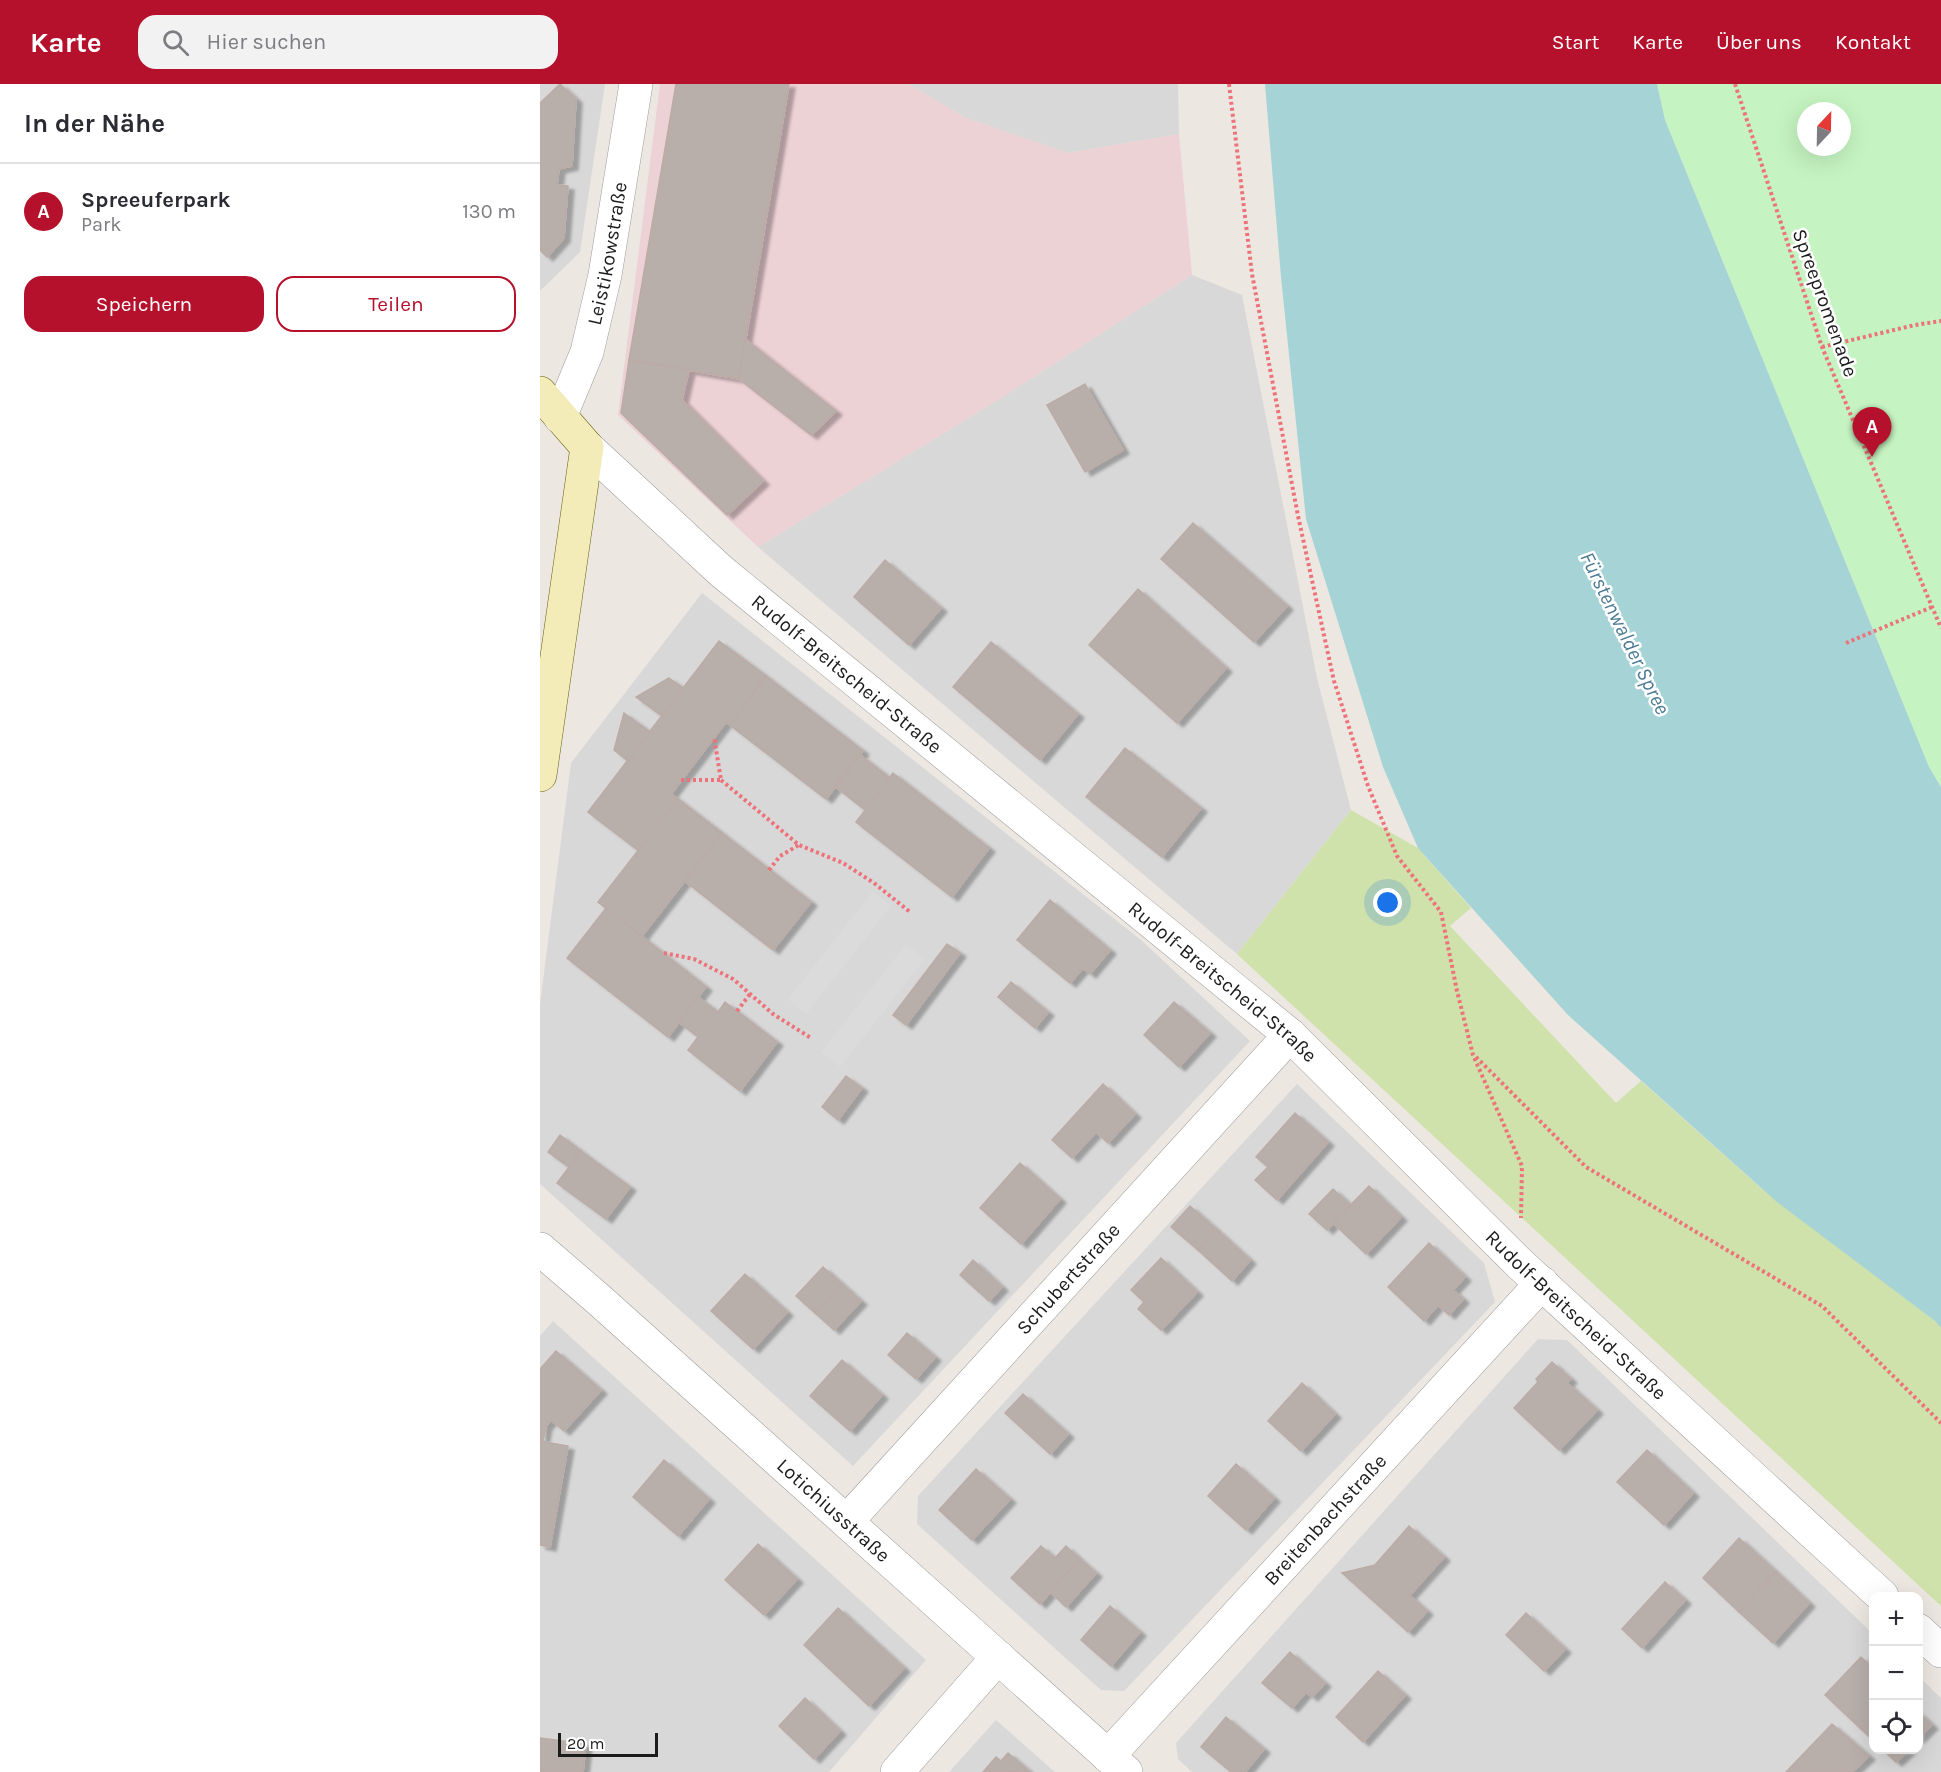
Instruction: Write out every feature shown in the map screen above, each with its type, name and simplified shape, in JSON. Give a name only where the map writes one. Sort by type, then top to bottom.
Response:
[{"type":"main road","name":"Rudolf-Breitscheid-Straße","points":[[550,405],[587,447]]},
{"type":"main road","points":[[540,775],[587,447]]},
{"type":"street","name":"Leistikowstraße","points":[[550,405],[587,352],[605,275],[636,84]]},
{"type":"street","name":"Rudolf-Breitscheid-Straße","points":[[587,447],[721,571],[1290,1035],[1531,1274],[1878,1592]]},
{"type":"street","name":"Schubertstraße","points":[[847,1521],[1290,1035]]},
{"type":"street","name":"Lotichiusstraße","points":[[540,1249],[1117,1764]]},
{"type":"street","name":"Breitenbachstraße","points":[[1117,1764],[1531,1274]]},
{"type":"street","points":[[1923,1635],[1941,1651]]},
{"type":"street","points":[[897,1772],[998,1657]]},
{"type":"path","points":[[1229,84],[1252,274],[1298,516],[1334,681],[1368,786],[1396,856],[1441,912],[1473,1055],[1522,1166],[1531,1274]]},
{"type":"path","name":"Spreepromenade","points":[[1735,84],[1822,347],[1941,628]]},
{"type":"path","points":[[1822,347],[1941,321]]},
{"type":"path","points":[[1846,642],[1932,607]]},
{"type":"path","points":[[714,736],[721,780]]},
{"type":"path","points":[[681,780],[721,780],[799,845],[843,862],[910,912]]},
{"type":"path","points":[[769,870],[780,856],[799,845]]},
{"type":"path","points":[[664,954],[694,959],[733,979],[773,1014],[811,1038]]},
{"type":"path","points":[[737,1011],[750,994]]},
{"type":"path","points":[[1473,1055],[1586,1167],[1822,1306],[1941,1424]]},
{"type":"shaded area","points":[[540,84],[605,84],[580,252],[540,291]]},
{"type":"shaded area","points":[[660,84],[908,84],[966,118],[1068,153],[1179,134],[1192,275],[1001,398],[758,547],[618,415]]},
{"type":"shaded area","points":[[908,84],[1178,84],[1179,134],[1068,153],[966,118]]},
{"type":"shaded area","points":[[1192,275],[1242,295],[1317,678],[1351,810],[1237,954],[758,547],[1001,398]]},
{"type":"shaded area","points":[[702,593],[1141,940],[1250,1041],[853,1466],[540,1184],[540,1004],[571,763]]},
{"type":"shaded area","points":[[873,891],[891,906],[806,1014],[788,999]]},
{"type":"shaded area","points":[[906,944],[925,959],[840,1067],[821,1052]]},
{"type":"shaded area","points":[[1297,1084],[1484,1263],[1495,1302],[1124,1691],[1101,1690],[917,1524],[918,1496]]},
{"type":"shaded area","points":[[553,1321],[926,1660],[829,1772],[540,1772],[540,1336]]},
{"type":"shaded area","points":[[1538,1339],[1567,1340],[1869,1630],[1869,1754],[1923,1754],[1923,1681],[1941,1698],[1941,1772],[1192,1772],[1178,1759],[1176,1743]]},
{"type":"shaded area","points":[[996,1720],[1055,1772],[949,1772]]},
{"type":"green space","points":[[1657,84],[1941,84],[1941,787],[1929,767],[1665,120]]},
{"type":"green space","points":[[1351,810],[1418,848],[1471,908],[1450,926],[1616,1103],[1641,1081],[1760,1187],[1935,1321],[1941,1328],[1941,1606],[1237,954]]},
{"type":"water","name":"Fürstenwalder Spree","points":[[1265,84],[1657,84],[1665,120],[1929,767],[1941,787],[1941,1328],[1935,1321],[1777,1202],[1568,1015],[1418,848],[1383,767],[1306,519],[1281,277]]},
{"type":"building","points":[[560,84],[576,99],[572,166],[559,169],[557,185],[568,186],[564,238],[547,257],[540,250],[540,103]]},
{"type":"building","points":[[676,84],[789,84],[739,379],[629,360]]},
{"type":"building","points":[[745,339],[836,411],[811,435],[739,379]]},
{"type":"building","points":[[629,360],[689,370],[682,400],[763,481],[727,515],[621,413]]},
{"type":"building","points":[[1085,384],[1123,450],[1085,472],[1047,405]]},
{"type":"building","points":[[1193,523],[1287,606],[1254,642],[1161,559]]},
{"type":"building","points":[[885,560],[941,608],[909,645],[854,597]]},
{"type":"building","points":[[1138,589],[1226,668],[1177,723],[1089,645]]},
{"type":"building","points":[[719,641],[766,676],[730,725],[726,722],[671,794],[678,799],[639,851],[588,812]]},
{"type":"building","points":[[991,642],[1078,714],[1040,760],[953,687]]},
{"type":"building","points":[[766,676],[863,751],[826,799],[730,725]]},
{"type":"building","points":[[669,678],[683,688],[662,716],[636,697]]},
{"type":"building","points":[[624,713],[650,732],[628,761],[614,750]]},
{"type":"building","points":[[1125,748],[1201,808],[1162,857],[1086,797]]},
{"type":"building","points":[[860,755],[890,778],[865,810],[836,787]]},
{"type":"building","points":[[893,773],[989,848],[952,897],[856,822]]},
{"type":"building","points":[[678,799],[722,833],[642,936],[598,902]]},
{"type":"building","points":[[722,833],[811,902],[773,950],[685,881]]},
{"type":"building","points":[[1050,900],[1110,950],[1090,974],[1083,968],[1070,983],[1017,940]]},
{"type":"building","points":[[606,908],[706,987],[668,1037],[567,958]]},
{"type":"building","points":[[947,944],[960,953],[906,1025],[893,1015]]},
{"type":"building","points":[[1011,982],[1048,1012],[1035,1028],[998,997]]},
{"type":"building","points":[[698,997],[718,1012],[725,1002],[777,1042],[740,1091],[688,1050],[698,1037],[679,1022]]},
{"type":"building","points":[[1174,1002],[1210,1033],[1179,1067],[1144,1035]]},
{"type":"building","points":[[846,1076],[862,1088],[838,1120],[822,1107]]},
{"type":"building","points":[[1103,1084],[1135,1114],[1108,1143],[1096,1132],[1072,1158],[1052,1140]]},
{"type":"building","points":[[1295,1113],[1328,1142],[1277,1200],[1255,1180],[1268,1167],[1256,1157]]},
{"type":"building","points":[[560,1135],[581,1151],[569,1167],[548,1152]]},
{"type":"building","points":[[581,1151],[630,1187],[606,1219],[557,1183]]},
{"type":"building","points":[[1020,1163],[1060,1199],[1021,1244],[980,1208]]},
{"type":"building","points":[[1369,1186],[1401,1217],[1366,1254],[1333,1223]]},
{"type":"building","points":[[1333,1189],[1350,1205],[1327,1230],[1309,1214]]},
{"type":"building","points":[[1190,1206],[1217,1230],[1198,1250],[1171,1227]]},
{"type":"building","points":[[1217,1230],[1250,1260],[1232,1281],[1198,1250]]},
{"type":"building","points":[[1429,1243],[1465,1277],[1453,1290],[1463,1299],[1449,1315],[1438,1305],[1424,1321],[1388,1287]]},
{"type":"building","points":[[1161,1258],[1197,1292],[1161,1330],[1138,1309],[1144,1302],[1131,1290]]},
{"type":"building","points":[[973,1260],[1002,1287],[989,1301],[960,1275]]},
{"type":"building","points":[[823,1267],[842,1284],[815,1313],[796,1296]]},
{"type":"building","points":[[745,1274],[787,1312],[753,1349],[711,1311]]},
{"type":"building","points":[[842,1284],[861,1301],[834,1330],[815,1313]]},
{"type":"building","points":[[907,1333],[935,1357],[916,1379],[888,1355]]},
{"type":"building","points":[[556,1351],[601,1390],[564,1431],[551,1420],[546,1426],[543,1441],[540,1441],[540,1369]]},
{"type":"building","points":[[842,1360],[882,1395],[850,1431],[810,1396]]},
{"type":"building","points":[[1552,1362],[1571,1379],[1567,1383],[1597,1410],[1559,1450],[1514,1408],[1538,1382],[1536,1379]]},
{"type":"building","points":[[1302,1383],[1335,1414],[1301,1451],[1268,1421]]},
{"type":"building","points":[[1023,1394],[1068,1434],[1050,1454],[1005,1413]]},
{"type":"building","points":[[540,1441],[568,1446],[550,1547],[540,1545]]},
{"type":"building","points":[[1647,1450],[1693,1493],[1664,1525],[1617,1482]]},
{"type":"building","points":[[664,1460],[709,1499],[678,1536],[633,1497]]},
{"type":"building","points":[[1236,1464],[1274,1498],[1246,1530],[1208,1496]]},
{"type":"building","points":[[976,1469],[1010,1499],[972,1540],[939,1510]]},
{"type":"building","points":[[1409,1526],[1444,1557],[1409,1596],[1375,1565]]},
{"type":"building","points":[[1739,1538],[1776,1572],[1739,1612],[1703,1578]]},
{"type":"building","points":[[758,1544],[797,1579],[764,1615],[725,1580]]},
{"type":"building","points":[[1041,1546],[1055,1558],[1066,1546],[1080,1559],[1040,1604],[1011,1578]]},
{"type":"building","points":[[1080,1559],[1096,1573],[1066,1607],[1050,1592]]},
{"type":"building","points":[[1375,1565],[1427,1611],[1408,1632],[1342,1573]]},
{"type":"building","points":[[1776,1572],[1809,1603],[1773,1643],[1739,1612]]},
{"type":"building","points":[[1665,1582],[1685,1600],[1642,1648],[1622,1629]]},
{"type":"building","points":[[1110,1606],[1140,1632],[1111,1666],[1081,1640]]},
{"type":"building","points":[[838,1608],[904,1668],[869,1706],[804,1645]]},
{"type":"building","points":[[1526,1613],[1565,1649],[1544,1671],[1506,1635]]},
{"type":"building","points":[[1290,1652],[1325,1683],[1312,1697],[1306,1692],[1292,1708],[1262,1683]]},
{"type":"building","points":[[1861,1657],[1869,1664],[1869,1720],[1861,1729],[1825,1695]]},
{"type":"building","points":[[1378,1671],[1405,1695],[1363,1742],[1336,1717]]},
{"type":"building","points":[[805,1698],[840,1731],[814,1759],[779,1726]]},
{"type":"building","points":[[1226,1717],[1264,1749],[1245,1772],[1231,1772],[1201,1747]]},
{"type":"building","points":[[1923,1717],[1932,1725],[1923,1734]]},
{"type":"building","points":[[1869,1720],[1869,1736],[1861,1729]]},
{"type":"building","points":[[1832,1724],[1869,1756],[1852,1772],[1786,1772]]},
{"type":"building","points":[[540,1738],[586,1744],[583,1772],[540,1772]]},
{"type":"building","points":[[1008,1753],[1029,1771],[983,1772],[996,1757],[1001,1761]]},
{"type":"building","points":[[1887,1754],[1905,1754],[1896,1762]]},
{"type":"place","name":"Spreeuferpark","points":[[1872,457]]}]
